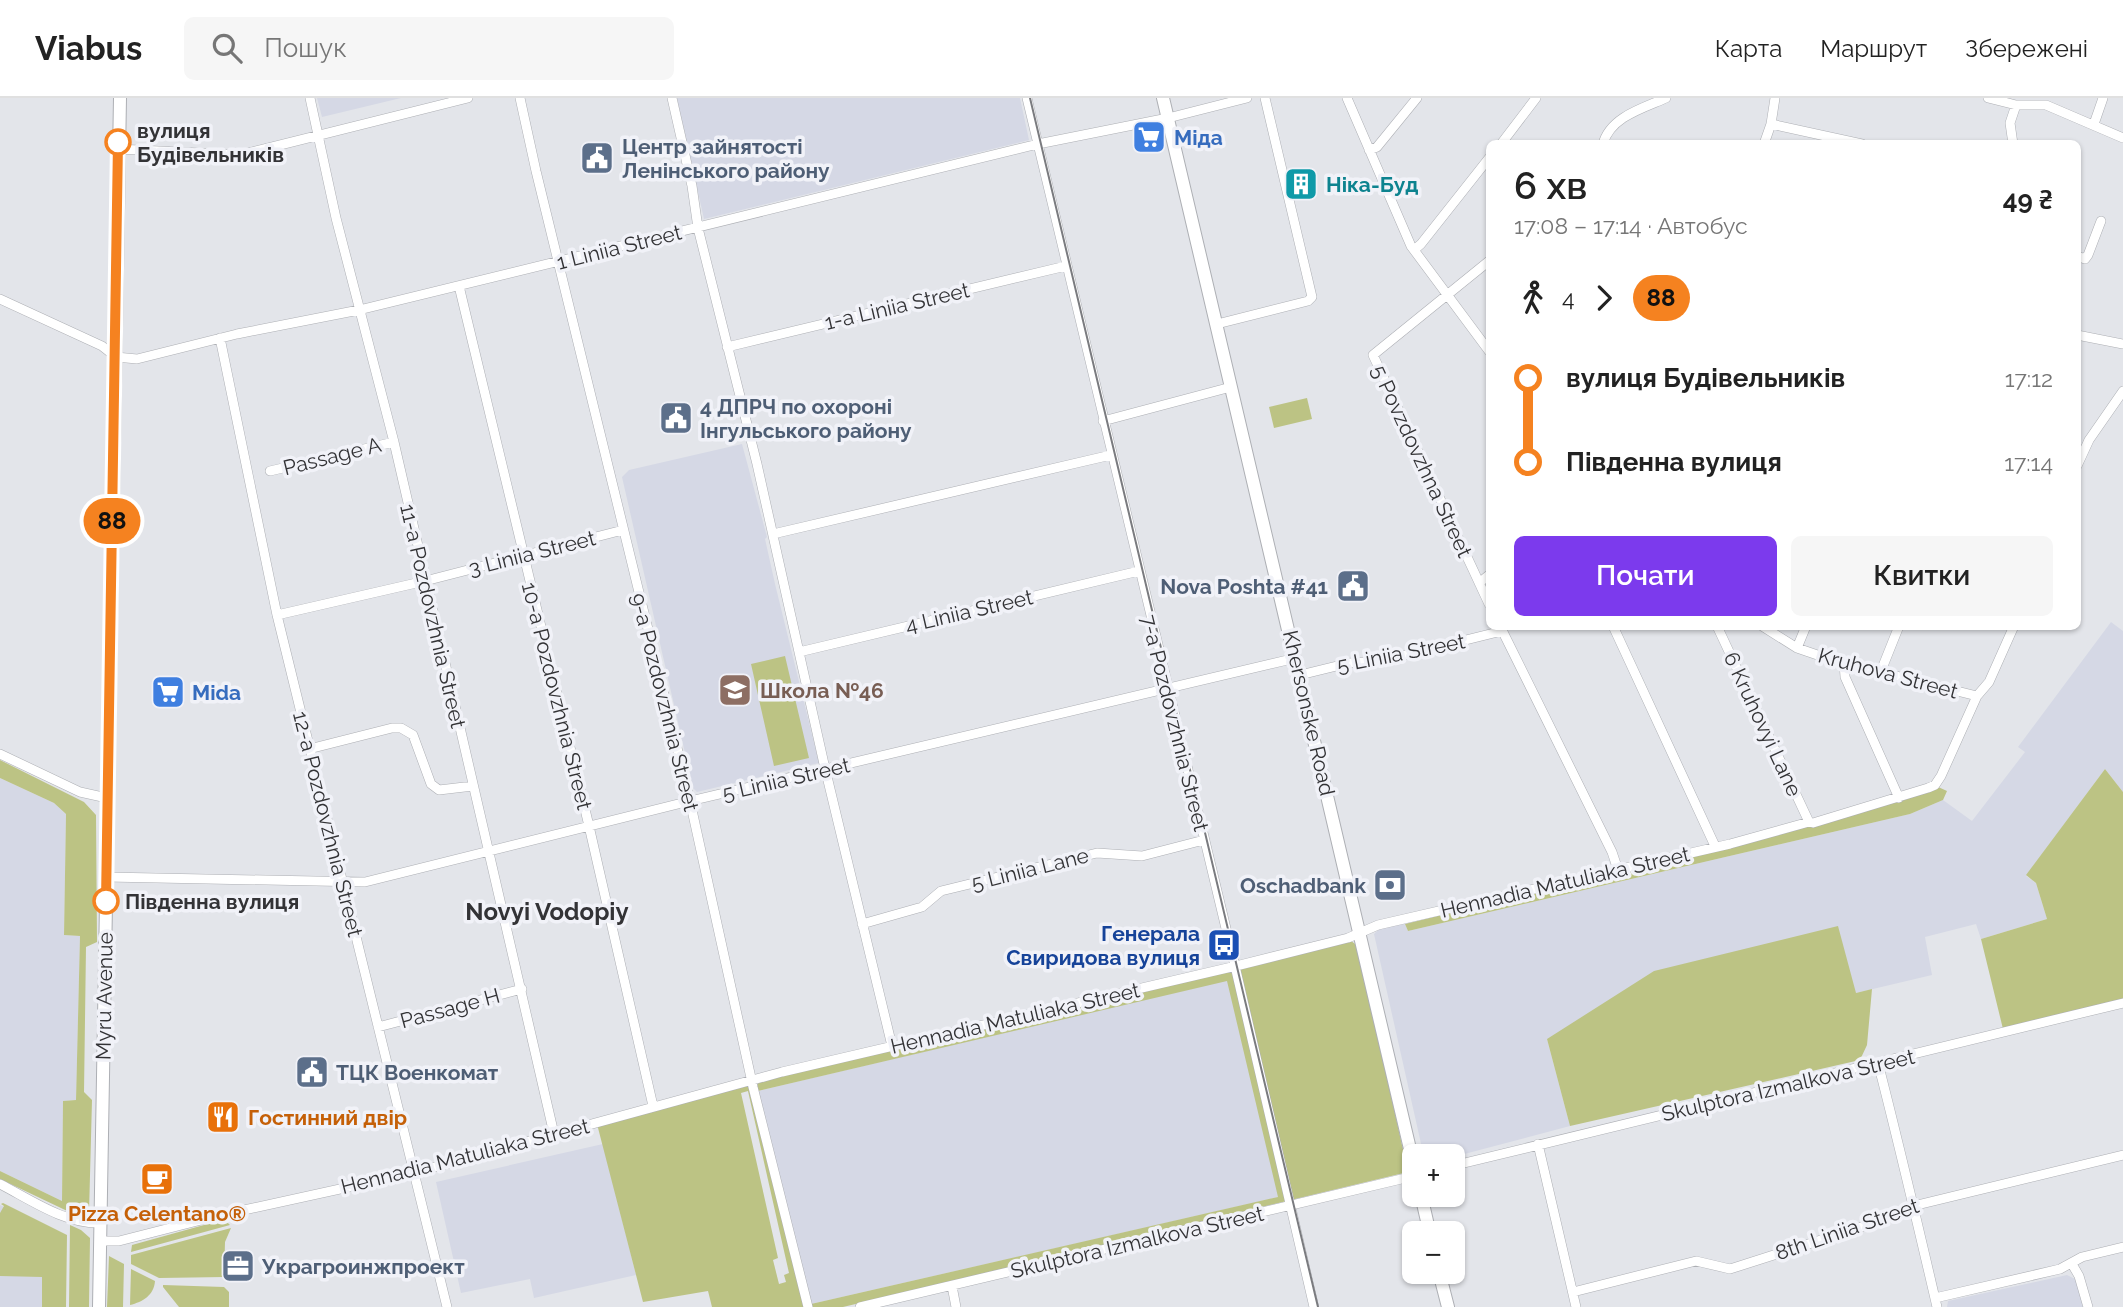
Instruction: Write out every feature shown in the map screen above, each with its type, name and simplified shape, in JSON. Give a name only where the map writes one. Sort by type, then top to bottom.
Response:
[{"type":"main road","name":"Myru Avenue","points":[[99,1307],[120,98]]},
{"type":"main road","name":"Khersonske Road","points":[[1163,98],[1409,1144]]},
{"type":"main road","points":[[1442,1284],[1448,1307]]},
{"type":"street","name":"11-a Pozdovzhnia Street","points":[[310,98],[359,310],[394,442],[554,1134]]},
{"type":"street","points":[[118,149],[240,155],[468,98]]},
{"type":"street","name":"9-a Pozdovzhnia Street","points":[[520,98],[690,802],[751,1080],[808,1307]]},
{"type":"street","points":[[672,98],[692,186],[698,228],[773,534],[892,1046]]},
{"type":"street","name":"7-a Pozdovzhnia Street","points":[[1027,98],[1314,1307]]},
{"type":"street","name":"1 Liniia Street","points":[[116,357],[136,359],[220,338],[359,310],[1038,144],[1168,118],[1247,98]]},
{"type":"street","points":[[1217,324],[1308,301],[1312,297],[1265,98]]},
{"type":"street","points":[[1347,98],[1403,231],[1414,250],[1486,347]]},
{"type":"street","points":[[1369,150],[1377,147],[1417,98]]},
{"type":"street","points":[[1504,140],[1536,98]]},
{"type":"street","points":[[1604,140],[1612,125],[1666,98]]},
{"type":"street","points":[[1766,140],[1775,98]]},
{"type":"street","points":[[1989,98],[2016,105],[2046,105],[2123,138]]},
{"type":"street","points":[[2094,124],[2103,98]]},
{"type":"street","points":[[2012,140],[2010,123],[2016,105]]},
{"type":"street","points":[[1771,124],[1844,140]]},
{"type":"street","points":[[1414,250],[1486,162]]},
{"type":"street","points":[[2081,257],[2088,255],[2101,221]]},
{"type":"street","points":[[1447,296],[1486,264]]},
{"type":"street","name":"1-a Liniia Street","points":[[727,346],[1066,267]]},
{"type":"street","name":"10-a Pozdovzhnia Street","points":[[459,286],[653,1106]]},
{"type":"street","name":"5 Povzdovzhna Street","points":[[1447,296],[1373,355],[1486,598]]},
{"type":"street","points":[[0,299],[102,346],[116,357]]},
{"type":"street","points":[[2081,336],[2123,344]]},
{"type":"street","name":"12-a Pozdovzhnia Street","points":[[220,338],[276,615],[447,1307]]},
{"type":"street","points":[[1103,421],[1231,387]]},
{"type":"street","points":[[2081,457],[2089,440],[2123,391]]},
{"type":"street","name":"Passage A","points":[[270,471],[394,442]]},
{"type":"street","points":[[773,534],[1111,455]]},
{"type":"street","name":"3 Liniia Street","points":[[276,615],[425,581],[623,530]]},
{"type":"street","name":"4 Liniia Street","points":[[799,652],[1139,571]]},
{"type":"street","points":[[1479,583],[1486,577]]},
{"type":"street","name":"5 Liniia Street","points":[[1300,675],[1349,663],[1381,661],[1497,630]]},
{"type":"street","points":[[1501,630],[1618,870]]},
{"type":"street","points":[[1614,630],[1715,846]]},
{"type":"street","name":"6 Kruhovyi Lane","points":[[1719,630],[1809,822]]},
{"type":"street","name":"Kruhova Street","points":[[1768,630],[1797,648],[1844,663],[1977,696]]},
{"type":"street","points":[[1797,648],[1804,630]]},
{"type":"street","points":[[1881,671],[1897,630]]},
{"type":"street","points":[[1977,696],[1989,682],[2012,630]]},
{"type":"street","name":"5 Liniia Street","points":[[107,877],[344,884],[365,882],[1296,658]]},
{"type":"street","points":[[1844,663],[1845,677],[1899,798]]},
{"type":"street","name":"Hennadia Matuliaka Street","points":[[100,1241],[119,1241],[221,1215],[414,1173],[751,1080],[1235,966],[1359,933],[1378,925],[1813,823],[1935,785],[1977,696]]},
{"type":"street","points":[[309,749],[392,728],[401,729],[413,735],[435,788],[439,790],[473,786]]},
{"type":"street","points":[[0,754],[80,792],[107,798]]},
{"type":"street","name":"5 Liniia Lane","points":[[863,924],[922,907],[942,891],[1071,859],[1102,852],[1142,856],[1204,840]]},
{"type":"street","name":"Passage H","points":[[378,1027],[522,989]]},
{"type":"street","name":"Skulptora Izmalkova Street","points":[[1465,1163],[2123,1003]]},
{"type":"street","points":[[1878,1063],[1936,1303],[2060,1269],[2082,1257],[2123,1247]]},
{"type":"street","points":[[1538,1144],[1576,1307]]},
{"type":"street","name":"8th Liniia Street","points":[[1573,1292],[1696,1261],[1730,1269],[1899,1215],[1913,1206],[2123,1155]]},
{"type":"street","name":"Skulptora Izmalkova Street","points":[[860,1307],[879,1305],[1402,1179]]},
{"type":"street","points":[[0,1184],[68,1218],[84,1224],[100,1223]]},
{"type":"street","points":[[2072,1264],[2079,1276],[2088,1307]]},
{"type":"street","points":[[951,1286],[956,1307]]},
{"type":"shaded area","points":[[317,98],[401,98],[322,117]]},
{"type":"shaded area","points":[[677,98],[1020,98],[1029,140],[704,219]]},
{"type":"shaded area","name":"Школа №46","points":[[742,444],[767,537],[765,539],[775,584],[819,763],[697,792],[693,788],[622,477],[629,470]]},
{"type":"shaded area","points":[[2111,622],[2123,631],[2123,792],[2105,769],[2026,876],[2036,883],[2047,919],[1981,939],[1976,924],[1925,937],[1932,975],[1856,993],[1547,1039],[1570,1126],[1465,1154],[1465,1144],[1421,1144],[1374,934],[1380,928],[1405,924],[1408,931],[1910,814],[1943,800],[1972,821],[2025,752],[2018,747]]},
{"type":"shaded area","points":[[0,778],[54,803],[66,814],[64,935],[80,936],[76,1100],[63,1101],[62,1201],[0,1171]]},
{"type":"shaded area","points":[[1228,980],[1279,1197],[811,1304],[758,1091]]},
{"type":"shaded area","points":[[603,1144],[636,1275],[534,1298],[530,1279],[461,1293],[436,1182]]},
{"type":"shaded area","points":[[0,1205],[58,1234],[60,1307],[0,1307]]},
{"type":"shaded area","points":[[2067,1275],[2077,1280],[2083,1307],[1947,1307],[1948,1301]]},
{"type":"green space","points":[[1307,398],[1312,419],[1274,428],[1269,407]]},
{"type":"green space","points":[[785,656],[809,758],[774,766],[751,664]]},
{"type":"green space","points":[[0,760],[84,802],[96,815],[97,942],[86,947],[84,1092],[92,1100],[89,1213],[82,1218],[0,1179],[0,1171],[62,1201],[63,1101],[76,1100],[80,936],[64,935],[66,814],[54,803],[0,778]]},
{"type":"green space","points":[[2105,769],[2123,792],[2123,999],[2003,1029],[1981,939],[2047,919],[2036,883],[2026,875]]},
{"type":"green space","points":[[1936,786],[1947,791],[1943,800],[1910,814],[1408,931],[1405,924],[1590,879]]},
{"type":"green space","points":[[1838,926],[1856,993],[1872,989],[1867,1045],[1860,1060],[1570,1126],[1547,1039],[1654,971]]},
{"type":"green space","points":[[1351,941],[1358,946],[1402,1145],[1402,1173],[843,1307],[811,1307],[811,1304],[1278,1197],[1227,981],[758,1091],[757,1085],[760,1081]]},
{"type":"green space","points":[[748,1086],[805,1307],[712,1307],[708,1291],[643,1302],[597,1124]],"holes":[[[748,1091],[789,1273],[784,1275],[786,1282],[779,1284],[773,1260],[778,1258],[741,1093]]]},
{"type":"green space","points":[[3,1203],[67,1235],[66,1307],[42,1307],[42,1277],[0,1276],[0,1213]]},
{"type":"green space","points":[[222,1220],[230,1225],[131,1252],[132,1245]]},
{"type":"green space","points":[[70,1225],[90,1238],[89,1307],[69,1307]]},
{"type":"green space","points":[[231,1228],[225,1242],[224,1277],[159,1278],[131,1264],[131,1255]]},
{"type":"green space","points":[[109,1256],[124,1264],[123,1307],[107,1307]]},
{"type":"green space","points":[[131,1269],[155,1281],[153,1290],[147,1297],[130,1305]]},
{"type":"green space","points":[[163,1285],[224,1287],[229,1292],[229,1307],[179,1307]]},
{"type":"tram line","points":[[1030,98],[1318,1307]]},
{"type":"bus line","name":"88","points":[[106,901],[118,142]]},
{"type":"place","name":"Міда","points":[[1149,137]]},
{"type":"place","name":"вулиця Будівельників","points":[[118,142]]},
{"type":"place","name":"Центр зайнятості Ленінського району","points":[[597,158]]},
{"type":"place","name":"Ніка-Буд","points":[[1301,184]]},
{"type":"place","name":"4 ДПРЧ по охороні Інгульського району","points":[[676,418]]},
{"type":"place","name":"Nova Poshta #41","points":[[1353,586]]},
{"type":"place","name":"Школа №46","points":[[735,690]]},
{"type":"place","name":"Mida","points":[[168,692]]},
{"type":"place","name":"Oschadbank","points":[[1390,885]]},
{"type":"place","name":"Південна вулиця","points":[[106,901]]},
{"type":"place","name":"Генерала Свиридова вулиця","points":[[1224,945]]},
{"type":"place","name":"ТЦК Военкомат","points":[[312,1072]]},
{"type":"place","name":"Гостинний двір","points":[[223,1117]]},
{"type":"place","name":"Pizza Celentano®","points":[[157,1179]]},
{"type":"place","name":"Украгроинжпроект","points":[[238,1266]]},
{"type":"district","name":"Novyi Vodopiy","points":[[547,911]]}]
